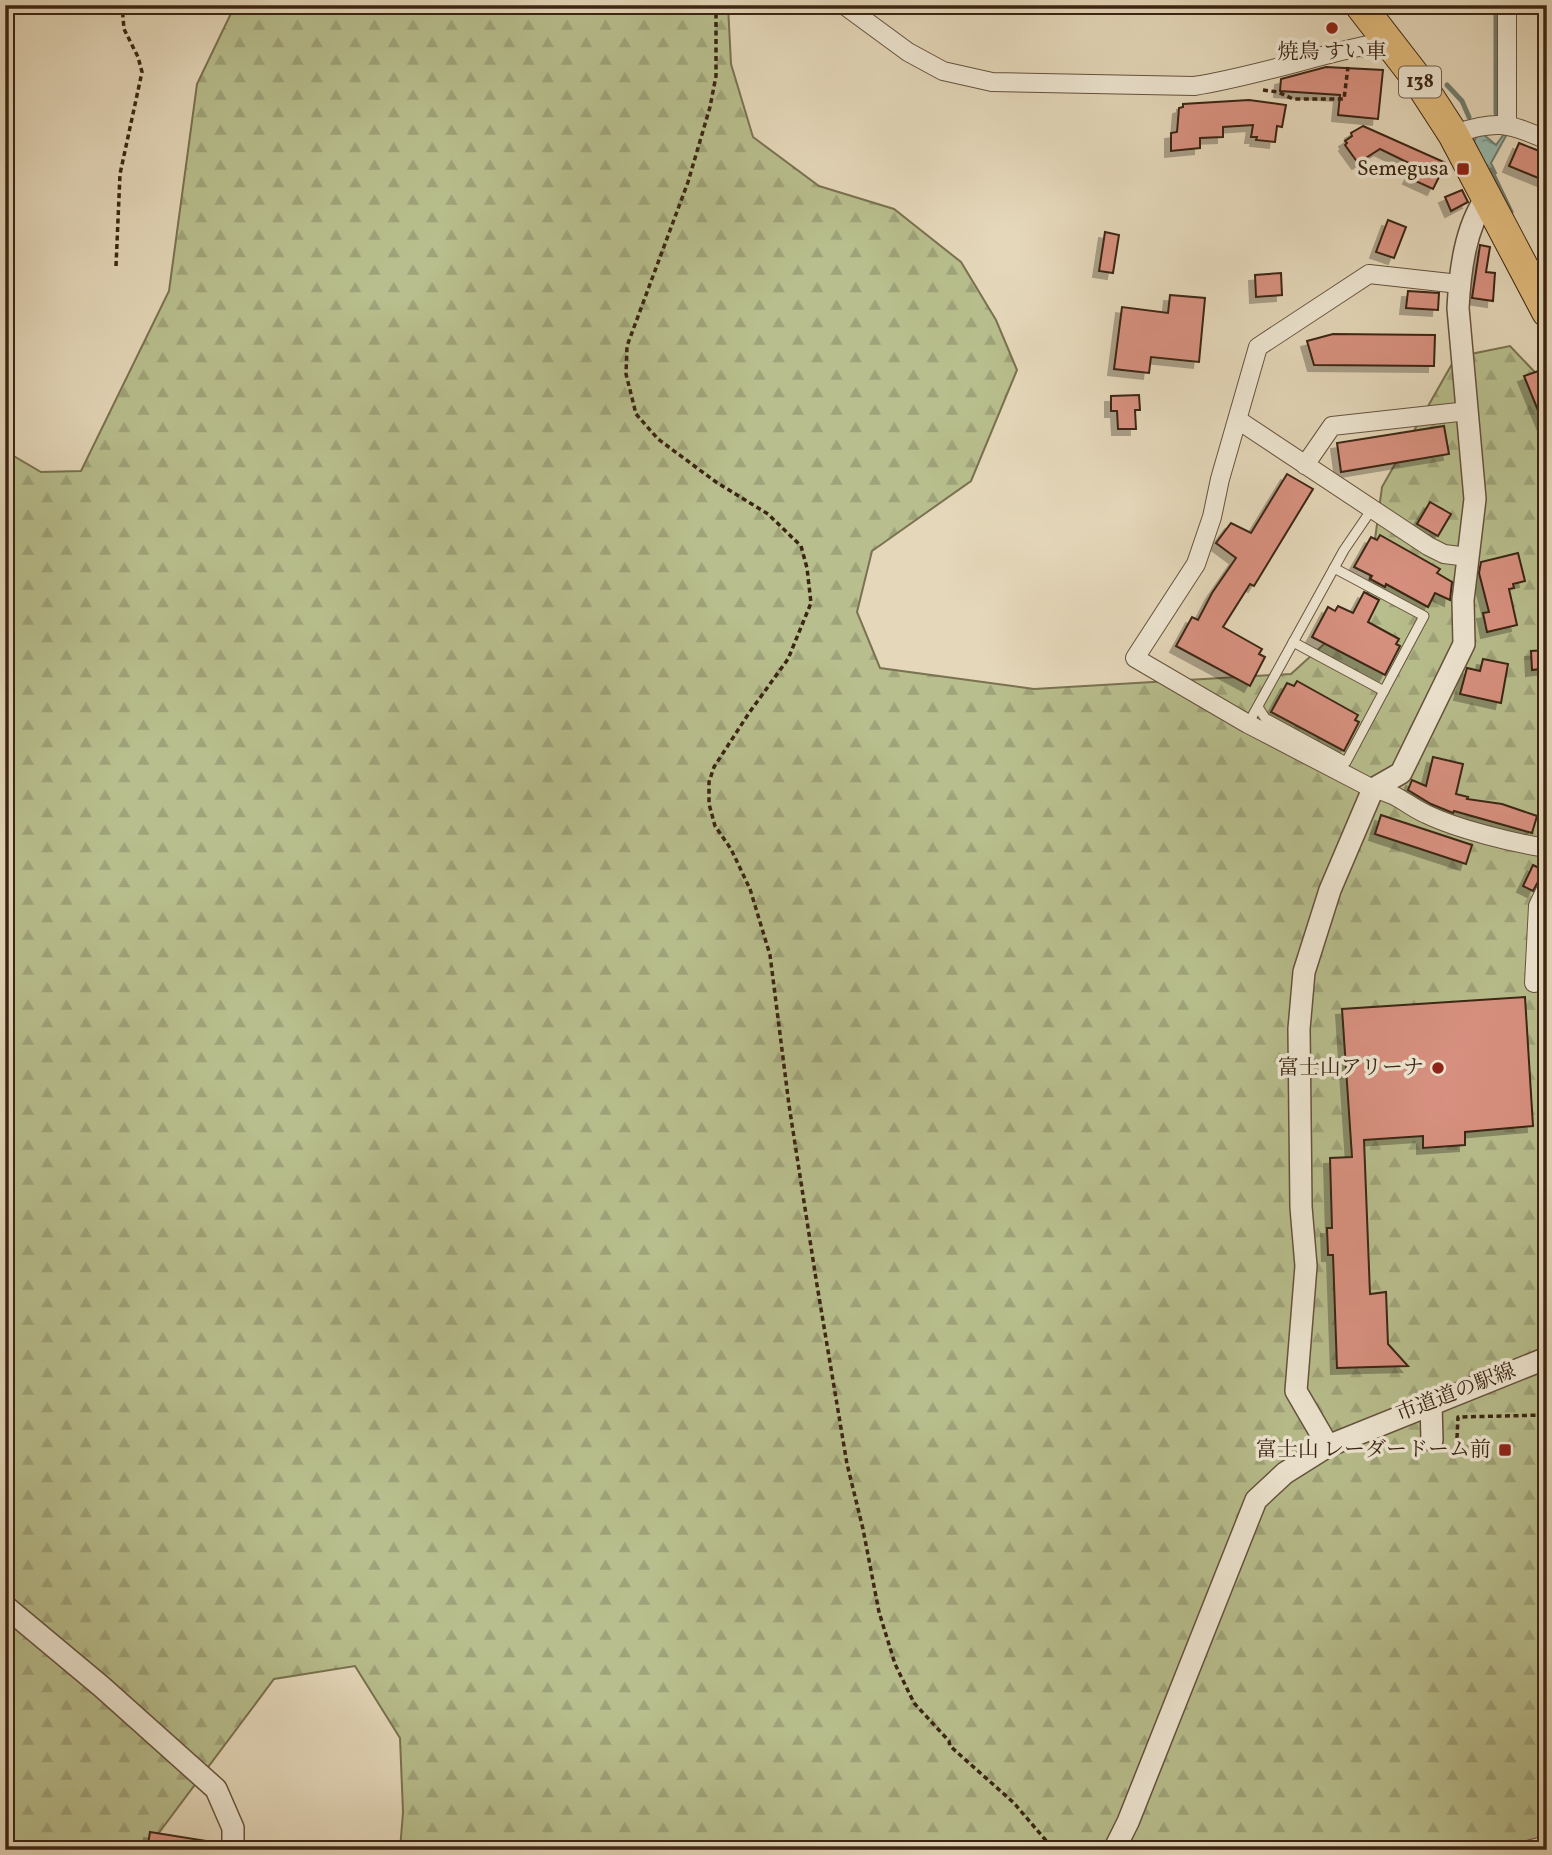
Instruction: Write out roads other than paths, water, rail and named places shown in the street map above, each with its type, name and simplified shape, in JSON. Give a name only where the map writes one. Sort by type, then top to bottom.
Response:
[{"type":"highway","name":"138","points":[[1360,5],[1418,80],[1453,134],[1486,198],[1536,272],[1547,312]]},
{"type":"street","points":[[844,5],[908,52],[943,71],[992,82],[1194,86],[1226,81],[1350,48],[1387,41]]},
{"type":"street","points":[[1507,5],[1507,124]]},
{"type":"street","points":[[1453,134],[1480,126],[1507,124],[1547,140]]},
{"type":"street","points":[[1328,1446],[1296,1391],[1306,1266],[1301,1207],[1299,1029],[1304,972],[1314,933],[1373,789],[1401,774],[1464,644],[1463,600],[1475,499],[1458,308],[1459,284],[1475,213],[1486,198]]},
{"type":"street","points":[[1459,284],[1370,274],[1258,347],[1220,479],[1212,517],[1196,564],[1135,658],[1248,724],[1373,789],[1392,793],[1426,814],[1485,834],[1547,848]]},
{"type":"street","points":[[1305,465],[1332,426],[1468,411]]},
{"type":"street","points":[[1238,420],[1428,546],[1444,554],[1468,557]]},
{"type":"street","points":[[1534,983],[1538,906],[1547,887]]},
{"type":"street","name":"市道道の駅線","points":[[1114,1850],[1128,1822],[1256,1500],[1285,1473],[1328,1446],[1547,1358]]},
{"type":"street","points":[[1431,1404],[1432,1440]]},
{"type":"street","points":[[5,1606],[102,1687],[216,1789],[233,1828],[233,1850]]},
{"type":"street","points":[[1528,1850],[1547,1844]]},
{"type":"lane","points":[[1248,724],[1334,568],[1372,509]]},
{"type":"lane","points":[[1258,707],[1265,718],[1346,762],[1424,616],[1334,568]]},
{"type":"lane","points":[[1293,642],[1384,691]]},
{"type":"water","points":[[1483,134],[1496,145],[1504,134],[1507,134],[1491,163],[1496,173],[1489,176],[1474,141],[1477,136]]},
{"type":"waterway","points":[[1496,5],[1496,113]]},
{"type":"waterway","points":[[1362,55],[1379,52]]},
{"type":"waterway","points":[[1447,85],[1462,101],[1469,117]]},
{"type":"waterway","points":[[1491,170],[1511,212]]},
{"type":"place","name":"焼鳥 すい車","points":[[1332,28]]},
{"type":"place","name":"Semegusa","points":[[1463,169]]},
{"type":"place","name":"富士山アリーナ","points":[[1438,1068]]},
{"type":"place","name":"富士山 レーダードーム前","points":[[1505,1450]]}]
